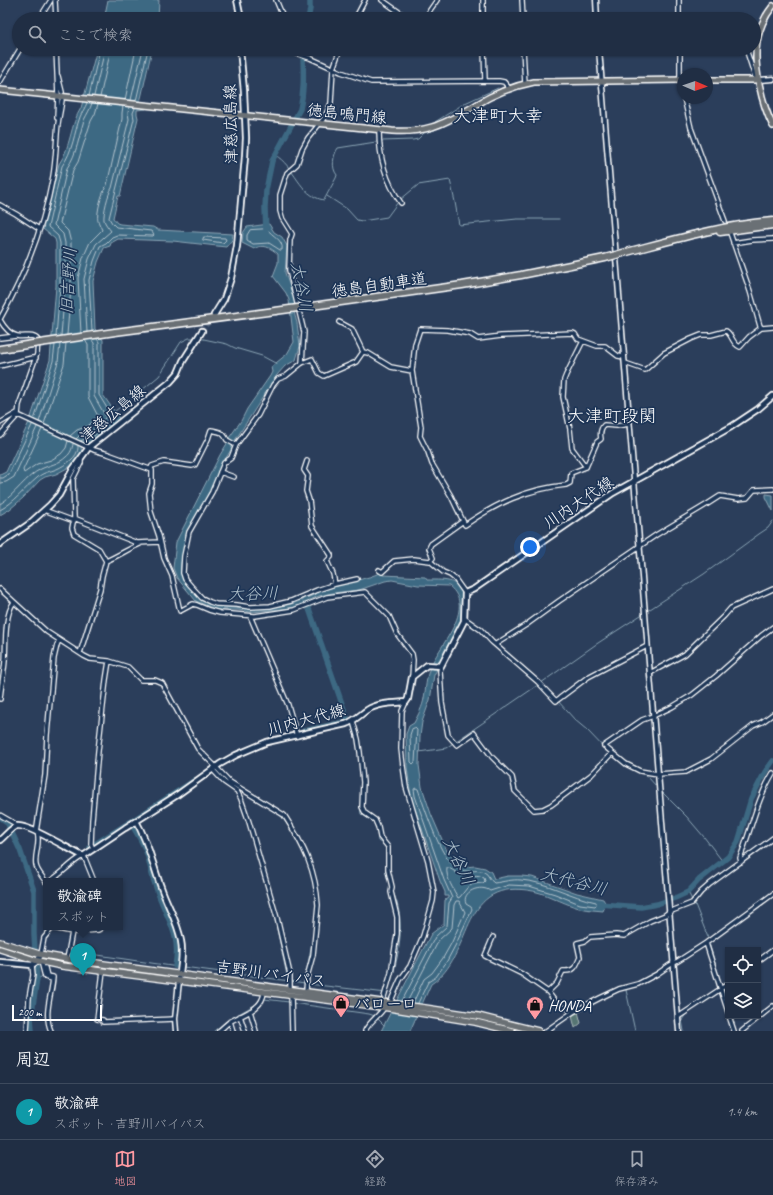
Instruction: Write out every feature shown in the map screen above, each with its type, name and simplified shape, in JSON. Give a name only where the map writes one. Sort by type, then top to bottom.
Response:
[{"type":"highway","name":"徳島自動車道","points":[[0,350],[115,332],[462,285],[605,258],[722,228],[773,221]]},
{"type":"highway","name":"徳島自動車道","points":[[664,243],[739,229],[773,225]]},
{"type":"highway","name":"吉野川バイパス","points":[[0,942],[20,948],[38,960],[67,956],[180,972],[291,995],[478,1016],[538,1031]]},
{"type":"highway","name":"吉野川バイパス","points":[[0,949],[62,966],[179,981],[264,995],[291,995],[307,989],[389,1006]]},
{"type":"highway","name":"吉野川バイパス","points":[[424,1011],[512,1031]]},
{"type":"main road","points":[[237,0],[240,12]]},
{"type":"main road","points":[[761,28],[765,18],[773,6]]},
{"type":"main road","name":"津慈広島線","points":[[214,315],[224,299],[231,278],[237,246],[245,157],[245,116],[241,56]]},
{"type":"main road","points":[[756,56],[757,80],[768,118],[773,126]]},
{"type":"main road","name":"徳島鳴門線","points":[[0,90],[408,132],[433,127],[509,88],[534,82],[677,80]]},
{"type":"main road","points":[[713,80],[757,80]]},
{"type":"main road","name":"津慈広島線","points":[[0,544],[29,524],[59,495],[73,469],[89,448],[170,382],[178,373],[183,361],[202,331]]},
{"type":"main road","name":"川内大代線","points":[[464,591],[474,588],[613,493],[731,427],[758,409],[773,396]]},
{"type":"main road","points":[[406,702],[408,699],[412,677],[427,665],[430,664],[440,666],[461,629],[464,618],[464,591]]},
{"type":"main road","name":"川内大代線","points":[[83,856],[92,847],[136,821],[215,767],[236,755],[267,742],[297,736],[352,721],[370,708],[406,702]]},
{"type":"main road","points":[[136,821],[146,840],[161,888],[178,928],[182,943],[179,981]]},
{"type":"main road","points":[[0,840],[12,829],[25,827],[83,856]]},
{"type":"main road","points":[[0,962],[38,960]]},
{"type":"street","points":[[43,12],[51,0]]},
{"type":"street","points":[[55,0],[56,12]]},
{"type":"street","points":[[276,0],[281,12]]},
{"type":"street","points":[[359,12],[365,0]]},
{"type":"street","points":[[382,0],[399,12]]},
{"type":"street","points":[[429,12],[437,0]]},
{"type":"street","points":[[483,0],[483,12]]},
{"type":"street","points":[[522,0],[523,12]]},
{"type":"street","points":[[596,0],[597,12]]},
{"type":"street","points":[[679,0],[679,12]]},
{"type":"street","points":[[0,82],[16,56]]},
{"type":"street","points":[[17,336],[10,333],[3,326],[0,320],[19,282],[39,229],[53,176],[57,147],[57,120],[61,96],[56,56]]},
{"type":"street","points":[[304,56],[333,69],[371,82],[485,81],[504,82],[509,88]]},
{"type":"street","points":[[302,363],[304,332],[289,270],[290,240],[292,234],[282,218],[279,207],[280,195],[290,170],[297,164],[302,149],[308,138],[325,117],[332,98],[333,69],[338,56]]},
{"type":"street","points":[[484,56],[485,81]]},
{"type":"street","points":[[523,56],[524,84]]},
{"type":"street","points":[[599,56],[679,1031]]},
{"type":"street","points":[[680,56],[681,68]]},
{"type":"street","points":[[748,56],[757,80],[773,80]]},
{"type":"street","points":[[685,104],[691,128],[725,221]]},
{"type":"street","points":[[379,130],[379,142],[384,167],[393,191],[400,201]]},
{"type":"street","points":[[0,205],[39,229]]},
{"type":"street","points":[[730,233],[761,328]]},
{"type":"street","points":[[733,243],[752,240],[773,240]]},
{"type":"street","points":[[339,322],[352,329],[363,352]]},
{"type":"street","points":[[624,363],[645,370],[664,353],[701,335],[711,335],[726,331],[734,342],[740,347],[749,337],[761,328],[773,327]]},
{"type":"street","points":[[624,357],[618,356],[605,346],[597,346],[578,339],[573,333],[501,336],[478,339],[470,334],[432,328],[420,329],[415,344],[412,371],[421,426],[420,436],[432,464],[465,525],[492,508],[519,495],[570,483],[571,473],[586,467],[597,442],[601,439],[600,430],[602,427],[604,425],[617,426],[629,424]]},
{"type":"street","points":[[0,338],[17,336],[36,337],[38,340],[36,358],[19,405],[18,414],[0,435]]},
{"type":"street","points":[[583,341],[564,380],[563,396],[570,429],[572,448],[586,467]]},
{"type":"street","points":[[357,579],[335,584],[291,601],[270,606],[250,607],[216,604],[202,598],[185,578],[183,573],[184,556],[189,532],[212,492],[224,463],[231,458],[235,444],[258,415],[273,385],[278,379],[286,376],[302,363],[312,359],[319,373],[324,376],[356,362],[363,352]]},
{"type":"street","points":[[363,352],[368,352],[391,367],[412,371]]},
{"type":"street","points":[[0,366],[36,358]]},
{"type":"street","points":[[18,414],[29,421],[89,448],[151,468]]},
{"type":"street","points":[[0,422],[18,414]]},
{"type":"street","points":[[151,468],[152,466],[164,462],[192,466],[195,465],[211,430],[222,433],[227,440],[235,444]]},
{"type":"street","points":[[80,653],[100,589],[106,561],[99,550],[74,534],[72,528],[74,520],[73,479],[81,463],[81,459]]},
{"type":"street","points":[[307,460],[304,470],[308,476],[306,491],[309,500],[311,522],[315,531],[320,536],[331,554],[332,557],[328,561],[335,584]]},
{"type":"street","points":[[151,468],[153,479],[149,493],[149,500],[152,518],[164,558],[172,576],[180,611],[193,604],[220,613],[250,616],[284,612],[327,597],[364,592],[367,593],[389,616],[397,634],[412,654],[412,677]]},
{"type":"street","points":[[220,472],[234,477]]},
{"type":"street","points":[[496,644],[526,626],[557,603],[666,529],[720,496],[742,499],[750,496],[754,490],[773,490]]},
{"type":"street","points":[[44,510],[140,544]]},
{"type":"street","points":[[430,561],[433,558],[429,548],[431,544],[463,521]]},
{"type":"street","points":[[106,561],[140,544],[160,542]]},
{"type":"street","points":[[379,570],[382,572],[392,563],[403,560],[414,559],[430,561],[443,572],[450,575],[464,591]]},
{"type":"street","points":[[0,588],[47,632],[90,659],[130,668],[141,680],[155,680],[162,683],[196,746],[215,767],[230,782],[284,815],[305,851],[314,878],[318,905],[313,955],[307,981],[307,989]]},
{"type":"street","points":[[650,673],[685,654],[728,611],[773,589]]},
{"type":"street","points":[[0,699],[4,674],[7,627],[10,608],[14,602]]},
{"type":"street","points":[[250,616],[288,706],[297,736]]},
{"type":"street","points":[[464,618],[481,630],[538,682],[556,702],[588,677],[647,646]]},
{"type":"street","points":[[773,627],[692,695],[672,707],[642,720],[604,746],[631,767],[646,772],[658,774],[686,772],[705,763],[753,726],[762,722],[773,714]]},
{"type":"street","points":[[43,878],[36,865],[39,837],[36,832],[45,775],[53,672],[59,640]]},
{"type":"street","points":[[92,847],[92,820],[98,751],[109,664]]},
{"type":"street","points":[[440,666],[442,708],[448,735],[457,745],[474,733],[492,757],[512,777],[515,791],[534,810],[543,809],[551,805],[591,775],[612,753]]},
{"type":"street","points":[[365,1029],[389,1006],[400,980],[410,966],[423,936],[432,905],[434,892],[428,861],[411,806],[404,773],[401,749],[402,711],[406,702]]},
{"type":"street","points":[[352,721],[358,739],[360,752],[363,782],[362,807],[365,813],[375,820],[380,837],[388,846],[388,870],[397,917],[397,934],[394,959],[384,996]]},
{"type":"street","points":[[215,767],[224,782],[239,794],[277,918],[290,979],[292,1031]]},
{"type":"street","points":[[740,862],[760,797],[773,773]]},
{"type":"street","points":[[0,814],[14,823],[12,829]]},
{"type":"street","points":[[548,992],[557,983],[563,971],[572,971],[574,969],[580,957],[576,943],[585,941],[590,937],[616,935],[624,936],[650,921],[666,915],[669,910],[692,903],[710,884],[773,838]]},
{"type":"street","points":[[55,878],[75,860],[83,856],[93,878]]},
{"type":"street","points":[[546,1031],[573,1012],[657,974],[706,943],[773,894]]},
{"type":"street","points":[[27,1031],[29,998],[33,975],[44,938],[50,930]]},
{"type":"street","points":[[62,930],[72,932],[98,930]]},
{"type":"street","points":[[44,947],[48,932]]},
{"type":"street","points":[[67,956],[72,932]]},
{"type":"street","points":[[494,937],[485,956],[522,974],[548,992],[557,1004],[571,1009],[573,1012]]},
{"type":"street","points":[[706,943],[725,1003]]},
{"type":"street","points":[[761,959],[773,950]]},
{"type":"street","points":[[38,960],[45,975]]},
{"type":"street","points":[[45,968],[45,975]]},
{"type":"street","points":[[103,971],[97,1020],[104,1020],[104,1022],[175,1018]]},
{"type":"street","points":[[45,975],[52,976],[47,1012],[51,1031]]},
{"type":"street","points":[[176,1031],[175,1018],[179,981]]},
{"type":"street","points":[[678,1017],[725,987]]},
{"type":"street","points":[[219,1031],[230,1021],[259,1005],[264,995]]},
{"type":"street","points":[[742,1031],[773,1006]]},
{"type":"street","points":[[250,1011],[256,1031]]},
{"type":"street","points":[[365,1029],[366,1025],[378,1013]]},
{"type":"street","points":[[240,1016],[245,1031]]},
{"type":"street","points":[[730,1019],[734,1031]]},
{"type":"street","points":[[230,1021],[233,1031]]},
{"type":"green space","points":[[578,1012],[581,1023],[575,1028],[572,1016]]},
{"type":"water","points":[[108,0],[159,0],[158,12],[105,12]]},
{"type":"water","name":"旧吉野川","points":[[95,56],[150,56],[140,102],[146,103],[146,109],[137,110],[138,118],[120,196],[118,196],[113,218],[120,224],[153,227],[158,230],[233,234],[232,240],[226,247],[173,241],[118,239],[111,243],[110,246],[104,248],[98,262],[93,281],[95,329],[103,340],[103,395],[119,418],[94,441],[84,443],[81,448],[82,453],[71,466],[40,480],[23,498],[0,515],[0,475],[6,472],[30,420],[50,360],[56,286],[56,243],[55,239],[43,229],[59,164],[66,150],[77,115],[81,108]]},
{"type":"water","points":[[269,224],[274,232],[282,237],[287,246],[285,273],[295,301],[294,312],[300,346],[296,360],[285,366],[277,375],[232,445],[232,448],[210,491],[192,523],[184,548],[181,567],[182,577],[202,599],[221,606],[234,608],[273,607],[294,603],[331,588],[380,573],[383,575],[425,577],[427,580],[447,581],[457,585],[462,596],[462,615],[460,626],[434,675],[430,700],[422,722],[420,736],[419,765],[422,787],[431,814],[447,851],[454,860],[465,867],[475,866],[485,868],[491,872],[494,879],[508,876],[532,877],[577,893],[603,899],[606,904],[603,911],[582,909],[540,893],[527,890],[505,890],[489,897],[478,909],[469,924],[454,957],[445,972],[431,984],[410,1031],[381,1031],[431,934],[444,924],[445,900],[448,896],[445,896],[445,892],[411,797],[407,767],[406,734],[409,726],[414,723],[421,707],[427,677],[433,661],[458,617],[459,606],[457,595],[449,586],[418,585],[392,580],[359,590],[319,596],[292,608],[251,612],[238,610],[217,610],[196,601],[177,578],[173,568],[176,542],[229,438],[270,376],[272,372],[271,367],[287,354],[294,342],[289,300],[286,293],[273,276],[278,263],[278,254],[264,246],[254,249],[242,243],[243,233],[247,227]]},
{"type":"water","points":[[766,494],[773,495],[773,511],[766,497]]},
{"type":"waterway","name":"大谷川","points":[[309,12],[310,0]]},
{"type":"waterway","name":"大谷川","points":[[266,232],[266,190],[272,161],[300,109],[303,94],[303,56]]},
{"type":"waterway","points":[[435,123],[465,103],[498,88]]},
{"type":"waterway","points":[[275,155],[288,166],[309,193],[324,200],[337,175],[333,162],[338,148],[382,141],[413,140],[418,139],[424,133],[435,129]]},
{"type":"waterway","points":[[400,200],[418,185],[450,180],[459,225],[517,219],[559,219]]},
{"type":"waterway","points":[[327,196],[347,209],[357,220],[362,221],[387,217],[398,202]]},
{"type":"waterway","points":[[115,411],[159,376],[181,342],[189,338],[196,338]]},
{"type":"waterway","points":[[199,338],[227,344],[262,356],[277,364]]},
{"type":"waterway","points":[[647,611],[704,574],[768,528],[773,521]]},
{"type":"waterway","points":[[304,731],[348,721],[306,600]]},
{"type":"waterway","points":[[541,683],[644,613]]},
{"type":"waterway","points":[[542,683],[556,699]]},
{"type":"waterway","points":[[419,752],[446,748],[538,685]]},
{"type":"waterway","points":[[558,701],[609,753]]},
{"type":"waterway","points":[[351,724],[356,740]]},
{"type":"waterway","points":[[611,755],[627,767],[647,776],[657,787]]},
{"type":"waterway","name":"大代谷川","points":[[599,904],[641,907],[657,904],[688,892],[699,880],[728,857],[738,842],[751,799],[765,772],[773,761]]},
{"type":"waterway","points":[[216,770],[226,781]]},
{"type":"waterway","points":[[175,966],[177,954],[172,925],[154,882],[145,849],[130,822],[195,780]]},
{"type":"waterway","points":[[238,789],[261,803]]},
{"type":"waterway","points":[[661,791],[687,817],[723,862]]},
{"type":"waterway","points":[[361,797],[361,814],[375,823]]},
{"type":"waterway","points":[[239,798],[245,816]]},
{"type":"waterway","points":[[267,807],[282,817],[295,836]]},
{"type":"waterway","points":[[0,817],[7,822],[20,850],[34,891],[34,935],[37,979],[31,1018],[32,1031]]},
{"type":"waterway","points":[[90,847],[130,822]]},
{"type":"waterway","points":[[250,832],[272,906],[288,980]]},
{"type":"waterway","points":[[377,832],[378,841],[384,845]]},
{"type":"waterway","points":[[386,851],[386,874],[390,885]]},
{"type":"waterway","points":[[304,983],[316,909],[315,891],[309,868]]},
{"type":"waterway","points":[[308,984],[387,993],[395,968],[400,942],[400,915],[392,890]]},
{"type":"waterway","points":[[688,892],[692,900]]},
{"type":"waterway","points":[[694,902],[709,940]]},
{"type":"waterway","points":[[709,943],[722,986]]},
{"type":"waterway","points":[[71,951],[178,967]]},
{"type":"waterway","points":[[183,967],[305,983]]},
{"type":"waterway","points":[[37,979],[43,976]]},
{"type":"waterway","points":[[725,989],[723,991],[725,997]]},
{"type":"waterway","points":[[626,990],[635,1031]]},
{"type":"waterway","points":[[684,1031],[682,1020],[686,1014],[719,993]]},
{"type":"waterway","points":[[264,999],[289,1002]]},
{"type":"waterway","points":[[214,1031],[228,1020],[258,1003]]},
{"type":"waterway","points":[[292,1003],[375,1016]]},
{"type":"waterway","points":[[378,1019],[384,1025]]},
{"type":"waterway","points":[[732,1019],[736,1031]]},
{"type":"tunnel","points":[[202,331],[212,318]]},
{"type":"tunnel","points":[[44,947],[45,964]]},
{"type":"tunnel","points":[[377,1013],[381,1005]]},
{"type":"place","name":"敬渝碑","points":[[83,976]]},
{"type":"place","name":"バローロ","points":[[341,1018]]},
{"type":"place","name":"HONDA","points":[[535,1020]]},
{"type":"district","name":"大津町大幸","points":[[498,116]]},
{"type":"district","name":"大津町段関","points":[[612,416]]}]
